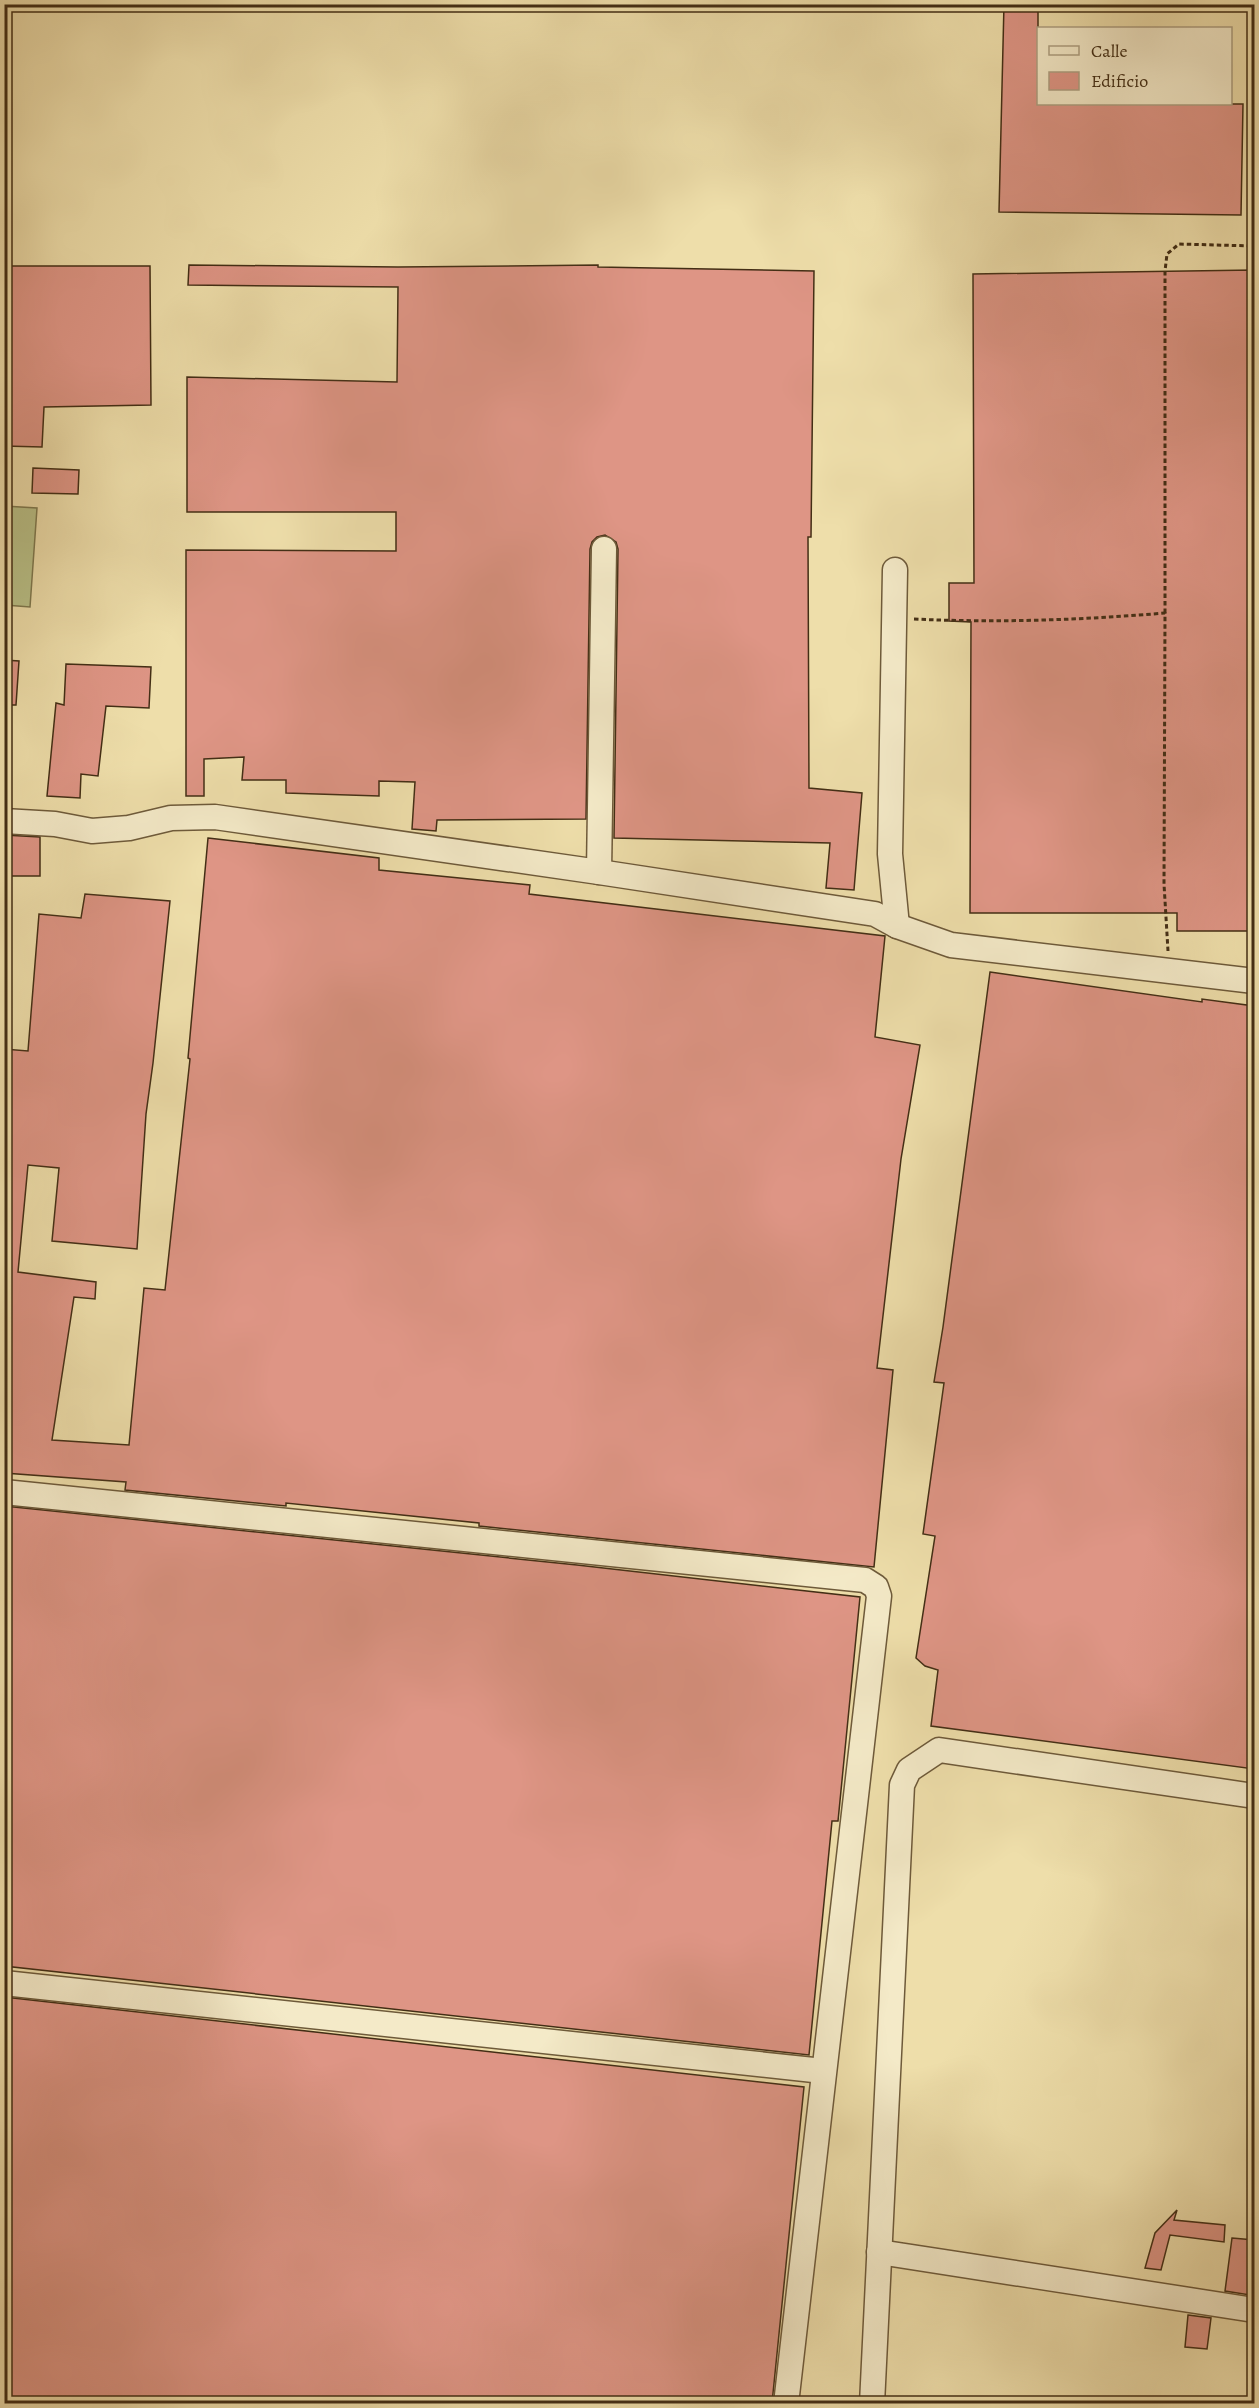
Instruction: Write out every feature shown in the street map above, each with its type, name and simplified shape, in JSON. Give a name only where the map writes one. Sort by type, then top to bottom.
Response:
[{"type":"street","points":[[599,872],[604,549]]},
{"type":"street","points":[[895,570],[890,854],[897,926]]},
{"type":"street","points":[[4,821],[55,824],[92,831],[129,828],[171,818],[215,817],[875,914],[897,926],[951,945],[1254,981]]},
{"type":"street","points":[[4,1492],[865,1580],[876,1587],[879,1596],[786,2403]]},
{"type":"street","points":[[872,2403],[903,1785],[909,1770],[939,1750],[1254,1796]]},
{"type":"street","points":[[4,1983],[823,2071]]},
{"type":"street","points":[[879,2252],[1254,2310]]},
{"type":"path","points":[[1169,971],[1164,884],[1165,271],[1167,254],[1179,244],[1254,246]]},
{"type":"path","points":[[894,618],[966,622],[1090,620],[1165,613]]},
{"type":"green space","points":[[4,506],[37,508],[30,607],[5,605]]},
{"type":"building","points":[[1004,4],[1038,4],[1037,105],[1243,104],[1241,215],[999,212]]},
{"type":"building","points":[[189,265],[398,267],[598,265],[598,267],[814,271],[811,537],[808,537],[809,788],[862,793],[854,890],[826,888],[830,843],[614,838],[618,549],[616,542],[605,535],[597,537],[590,549],[586,819],[437,820],[436,831],[412,829],[415,782],[379,781],[379,796],[286,793],[286,780],[242,780],[244,757],[204,759],[204,796],[186,796],[186,550],[396,551],[396,512],[187,512],[187,377],[397,382],[398,287],[188,285]]},
{"type":"building","points":[[4,266],[150,266],[151,405],[44,407],[42,447],[4,446]]},
{"type":"building","points":[[1254,270],[1254,931],[1177,931],[1177,913],[970,913],[971,622],[949,621],[949,583],[974,583],[973,274]]},
{"type":"building","points":[[33,468],[79,470],[78,494],[32,493]]},
{"type":"building","points":[[4,660],[19,661],[16,705],[4,705]]},
{"type":"building","points":[[66,664],[151,667],[149,708],[106,706],[98,776],[81,774],[80,798],[47,796],[56,703],[64,705]]},
{"type":"building","points":[[4,835],[40,837],[40,876],[4,876]]},
{"type":"building","points":[[208,838],[379,858],[379,870],[530,885],[529,894],[885,936],[875,1037],[920,1045],[901,1159],[877,1368],[893,1370],[874,1567],[479,1526],[479,1523],[286,1503],[286,1506],[125,1490],[126,1482],[4,1473],[4,1049],[28,1051],[39,914],[81,918],[85,894],[170,901],[146,1114],[137,1249],[52,1241],[59,1168],[28,1165],[18,1272],[96,1282],[95,1299],[74,1297],[52,1440],[129,1445],[144,1288],[165,1290],[190,1059],[188,1058]]},
{"type":"building","points":[[990,972],[1202,1002],[1202,999],[1254,1006],[1254,1769],[931,1726],[938,1670],[925,1666],[916,1658],[935,1536],[923,1534],[944,1383],[934,1382]]},
{"type":"building","points":[[4,1506],[577,1565],[860,1597],[838,1821],[832,1821],[809,2055],[4,1966]]},
{"type":"building","points":[[4,1997],[804,2087],[772,2403],[10,2403],[11,2389],[4,2388]]},
{"type":"building","points":[[1177,2210],[1174,2220],[1225,2225],[1224,2242],[1170,2235],[1161,2270],[1145,2268],[1155,2233]]},
{"type":"building","points":[[1232,2238],[1254,2240],[1250,2295],[1225,2291]]},
{"type":"building","points":[[1188,2315],[1211,2318],[1207,2349],[1185,2347]]}]
